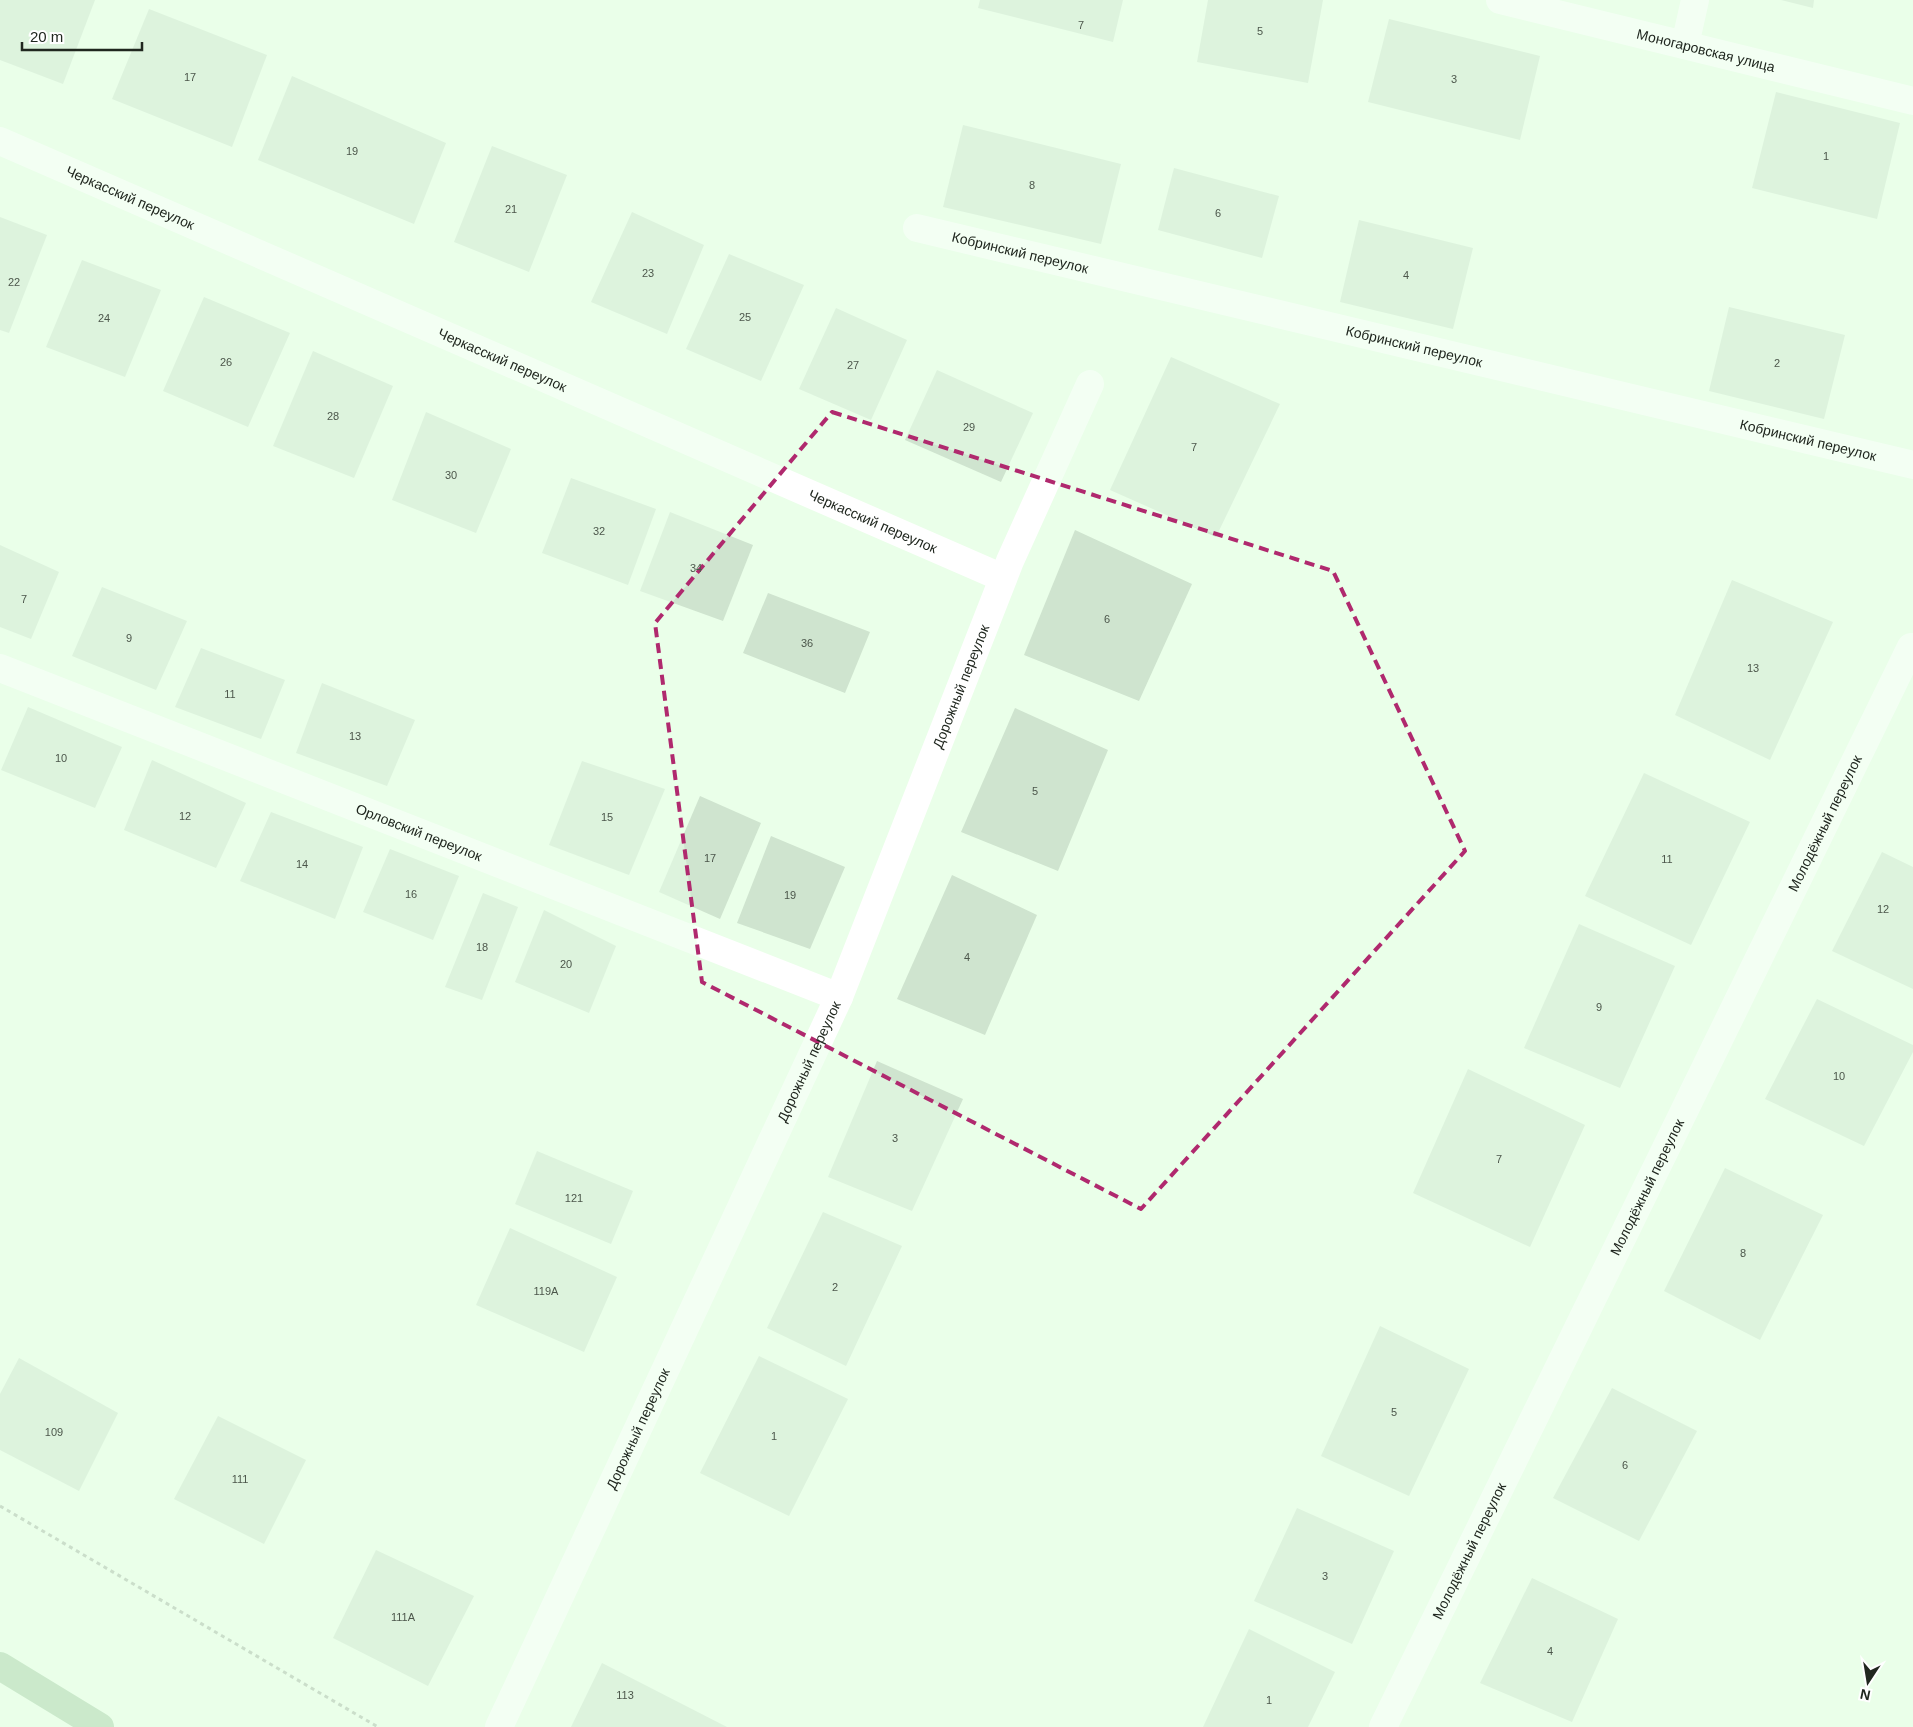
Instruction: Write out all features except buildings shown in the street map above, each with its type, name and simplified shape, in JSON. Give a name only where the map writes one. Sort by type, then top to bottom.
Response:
[{"type":"main road","points":[[0,1666],[100,1727]]},
{"type":"street","name":"Моногаровская улица","points":[[1500,0],[1913,101]]},
{"type":"street","points":[[1685,45],[1695,0]]},
{"type":"street","name":"Черкасский переулок","points":[[0,141],[1003,578]]},
{"type":"street","name":"Кобринский переулок","points":[[917,228],[1913,465]]},
{"type":"street","name":"Дорожный переулок","points":[[499,1727],[839,997],[1003,578],[1090,384]]},
{"type":"street","name":"Молодёжный переулок","points":[[1383,1727],[1910,647]]},
{"type":"street","name":"Орловский переулок","points":[[0,668],[839,997]]},
{"type":"path","points":[[0,1506],[378,1727]]},
{"type":"highlighted area","points":[[832,412],[1333,571],[1465,851],[1141,1209],[702,982],[655,623]]}]
